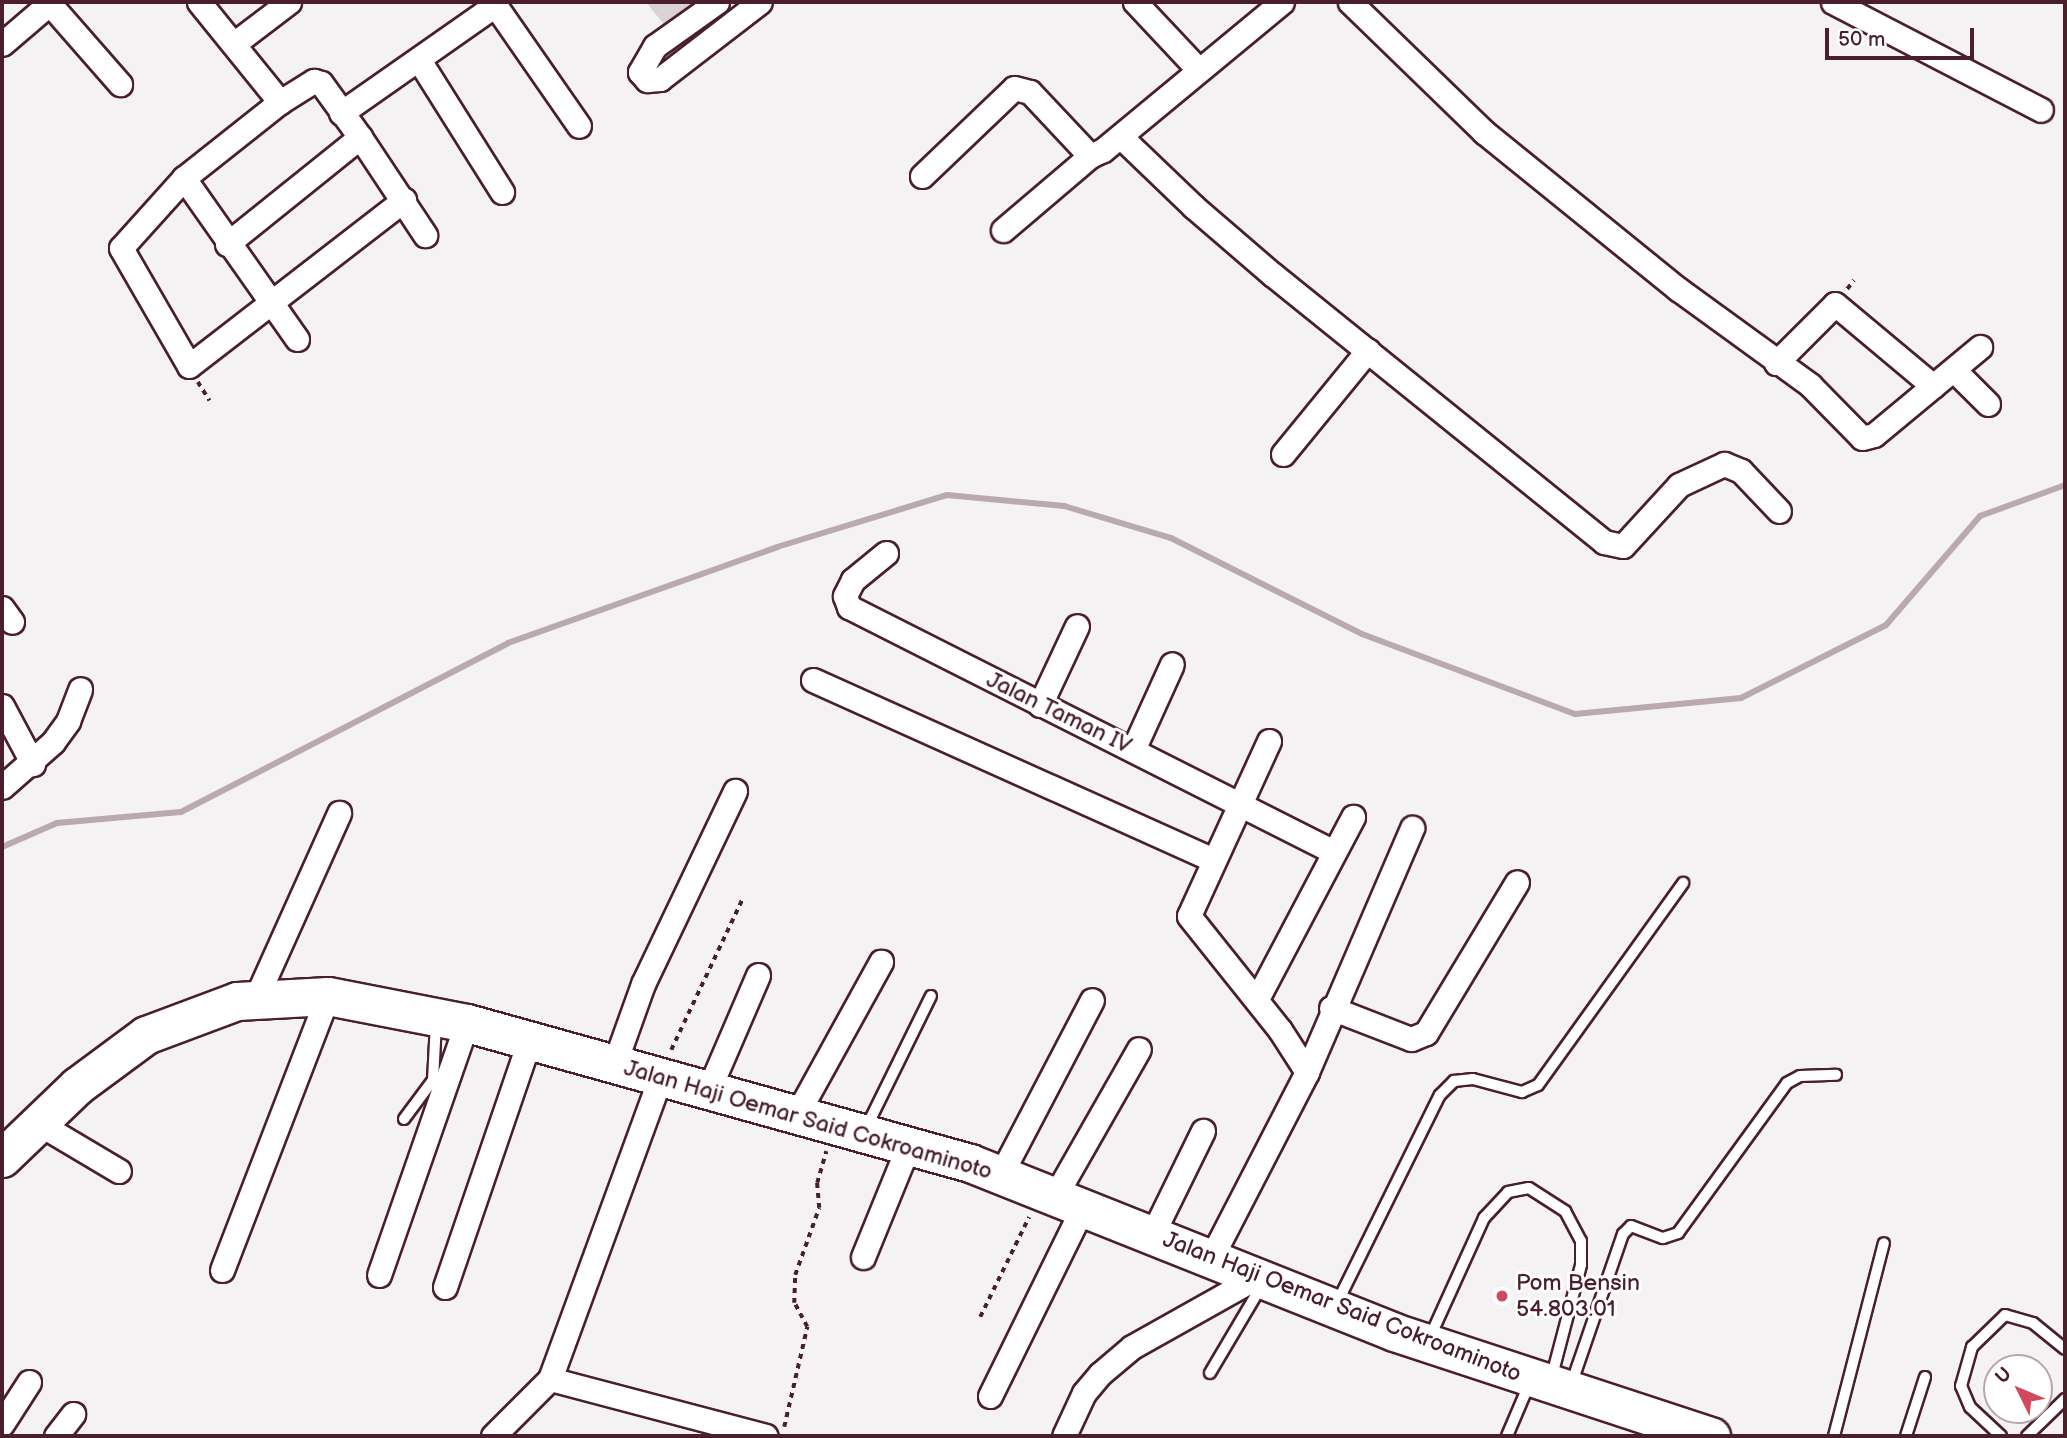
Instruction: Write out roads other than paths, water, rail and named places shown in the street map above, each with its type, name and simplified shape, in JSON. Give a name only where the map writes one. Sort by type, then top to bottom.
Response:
[{"type":"highway","name":"Jalan Haji Oemar Said Cokroaminoto","points":[[2,1158],[113,1056],[146,1035],[210,1007],[256,998],[328,996],[452,1020],[909,1144],[1001,1174],[1259,1280],[1426,1344],[1711,1436]]},
{"type":"street","points":[[2,44],[50,2],[120,84]]},
{"type":"street","points":[[199,2],[235,43],[280,102]]},
{"type":"street","points":[[235,43],[289,2]]},
{"type":"street","points":[[716,2],[650,52],[640,72],[648,80],[660,79],[760,2]]},
{"type":"street","points":[[1135,2],[1197,68]]},
{"type":"street","points":[[1003,230],[1090,156],[1121,136],[1197,68],[1282,2]]},
{"type":"street","points":[[1350,2],[1484,132],[1776,363],[1810,386],[1858,436],[1868,439],[1980,347]]},
{"type":"street","points":[[1833,2],[2041,110]]},
{"type":"street","points":[[341,113],[497,4],[579,125]]},
{"type":"street","points":[[419,60],[502,192]]},
{"type":"street","points":[[404,200],[189,366],[121,248],[184,178],[280,102],[314,82],[320,83],[360,137],[404,200],[425,235]]},
{"type":"street","points":[[922,176],[1014,88],[1036,97],[1090,156]]},
{"type":"street","points":[[1121,136],[1194,207],[1613,546],[1630,540],[1679,485],[1724,464],[1741,471],[1779,511]]},
{"type":"street","points":[[228,244],[360,137]]},
{"type":"street","points":[[184,178],[296,339]]},
{"type":"street","points":[[1776,363],[1835,304],[1933,386]]},
{"type":"street","points":[[1283,454],[1368,350]]},
{"type":"street","points":[[1954,370],[1988,404]]},
{"type":"street","name":"Jalan Taman IV","points":[[886,553],[853,580],[845,596],[849,607],[1334,852]]},
{"type":"street","points":[[1040,705],[1077,626]]},
{"type":"street","points":[[1133,750],[1172,664]]},
{"type":"street","points":[[813,680],[1211,859]]},
{"type":"street","points":[[2,787],[33,764],[68,721],[80,690]]},
{"type":"street","points":[[2,706],[33,764]]},
{"type":"street","points":[[1269,741],[1211,859],[1189,916],[1211,949],[1256,999],[1307,1072]]},
{"type":"street","points":[[614,1065],[643,984],[734,790]]},
{"type":"street","points":[[256,998],[339,813]]},
{"type":"street","points":[[1256,999],[1353,817]]},
{"type":"street","points":[[1210,1259],[1307,1072],[1331,1008],[1412,828]]},
{"type":"street","points":[[1331,1008],[1411,1039],[1426,1032],[1517,882]]},
{"type":"street","points":[[797,1114],[881,962]]},
{"type":"street","points":[[709,1089],[758,975]]},
{"type":"street","points":[[222,1270],[328,996]]},
{"type":"street","points":[[1001,1174],[1092,1000]]},
{"type":"street","points":[[379,1275],[452,1020]]},
{"type":"street","points":[[445,1287],[529,1042]]},
{"type":"street","points":[[990,1396],[1060,1197],[1139,1049]]},
{"type":"street","points":[[494,1436],[550,1379],[661,1075]]},
{"type":"street","points":[[38,1123],[119,1171]]},
{"type":"street","points":[[1152,1235],[1203,1131]]},
{"type":"street","points":[[863,1257],[909,1144]]},
{"type":"street","points":[[1064,1436],[1084,1393],[1100,1374],[1132,1347],[1259,1280]]},
{"type":"street","points":[[550,1379],[766,1436]]},
{"type":"street","points":[[2,1424],[29,1382]]},
{"type":"street","points":[[56,1436],[73,1414]]},
{"type":"lane","points":[[1335,1307],[1440,1095],[1454,1082],[1474,1079],[1522,1092],[1538,1085],[1683,883]]},
{"type":"lane","points":[[850,1128],[931,996]]},
{"type":"lane","points":[[404,1119],[433,1080],[452,1020]]},
{"type":"lane","points":[[1507,1436],[1550,1385],[1623,1234],[1631,1226],[1663,1238],[1673,1237],[1735,1160],[1787,1083],[1800,1076],[1836,1075]]},
{"type":"lane","points":[[1426,1344],[1484,1218],[1508,1192],[1529,1188],[1565,1211],[1581,1241],[1576,1288],[1550,1385]]},
{"type":"lane","points":[[1834,1436],[1884,1243]]},
{"type":"lane","points":[[1210,1373],[1259,1280]]},
{"type":"lane","points":[[2001,1436],[1970,1407],[1961,1386],[1972,1347],[2005,1315],[2033,1323],[2065,1349]]},
{"type":"lane","points":[[1906,1436],[1925,1377]]},
{"type":"lane","points":[[2027,1436],[2065,1399]]},
{"type":"waterway","points":[[2,847],[57,823],[181,812],[508,643],[777,547],[947,495],[1064,506],[1171,538],[1362,634],[1575,714],[1741,698],[1886,625],[1980,516],[2065,485]]},
{"type":"place","name":"Pom Bensin 54.803.01","points":[[1502,1296]]}]
